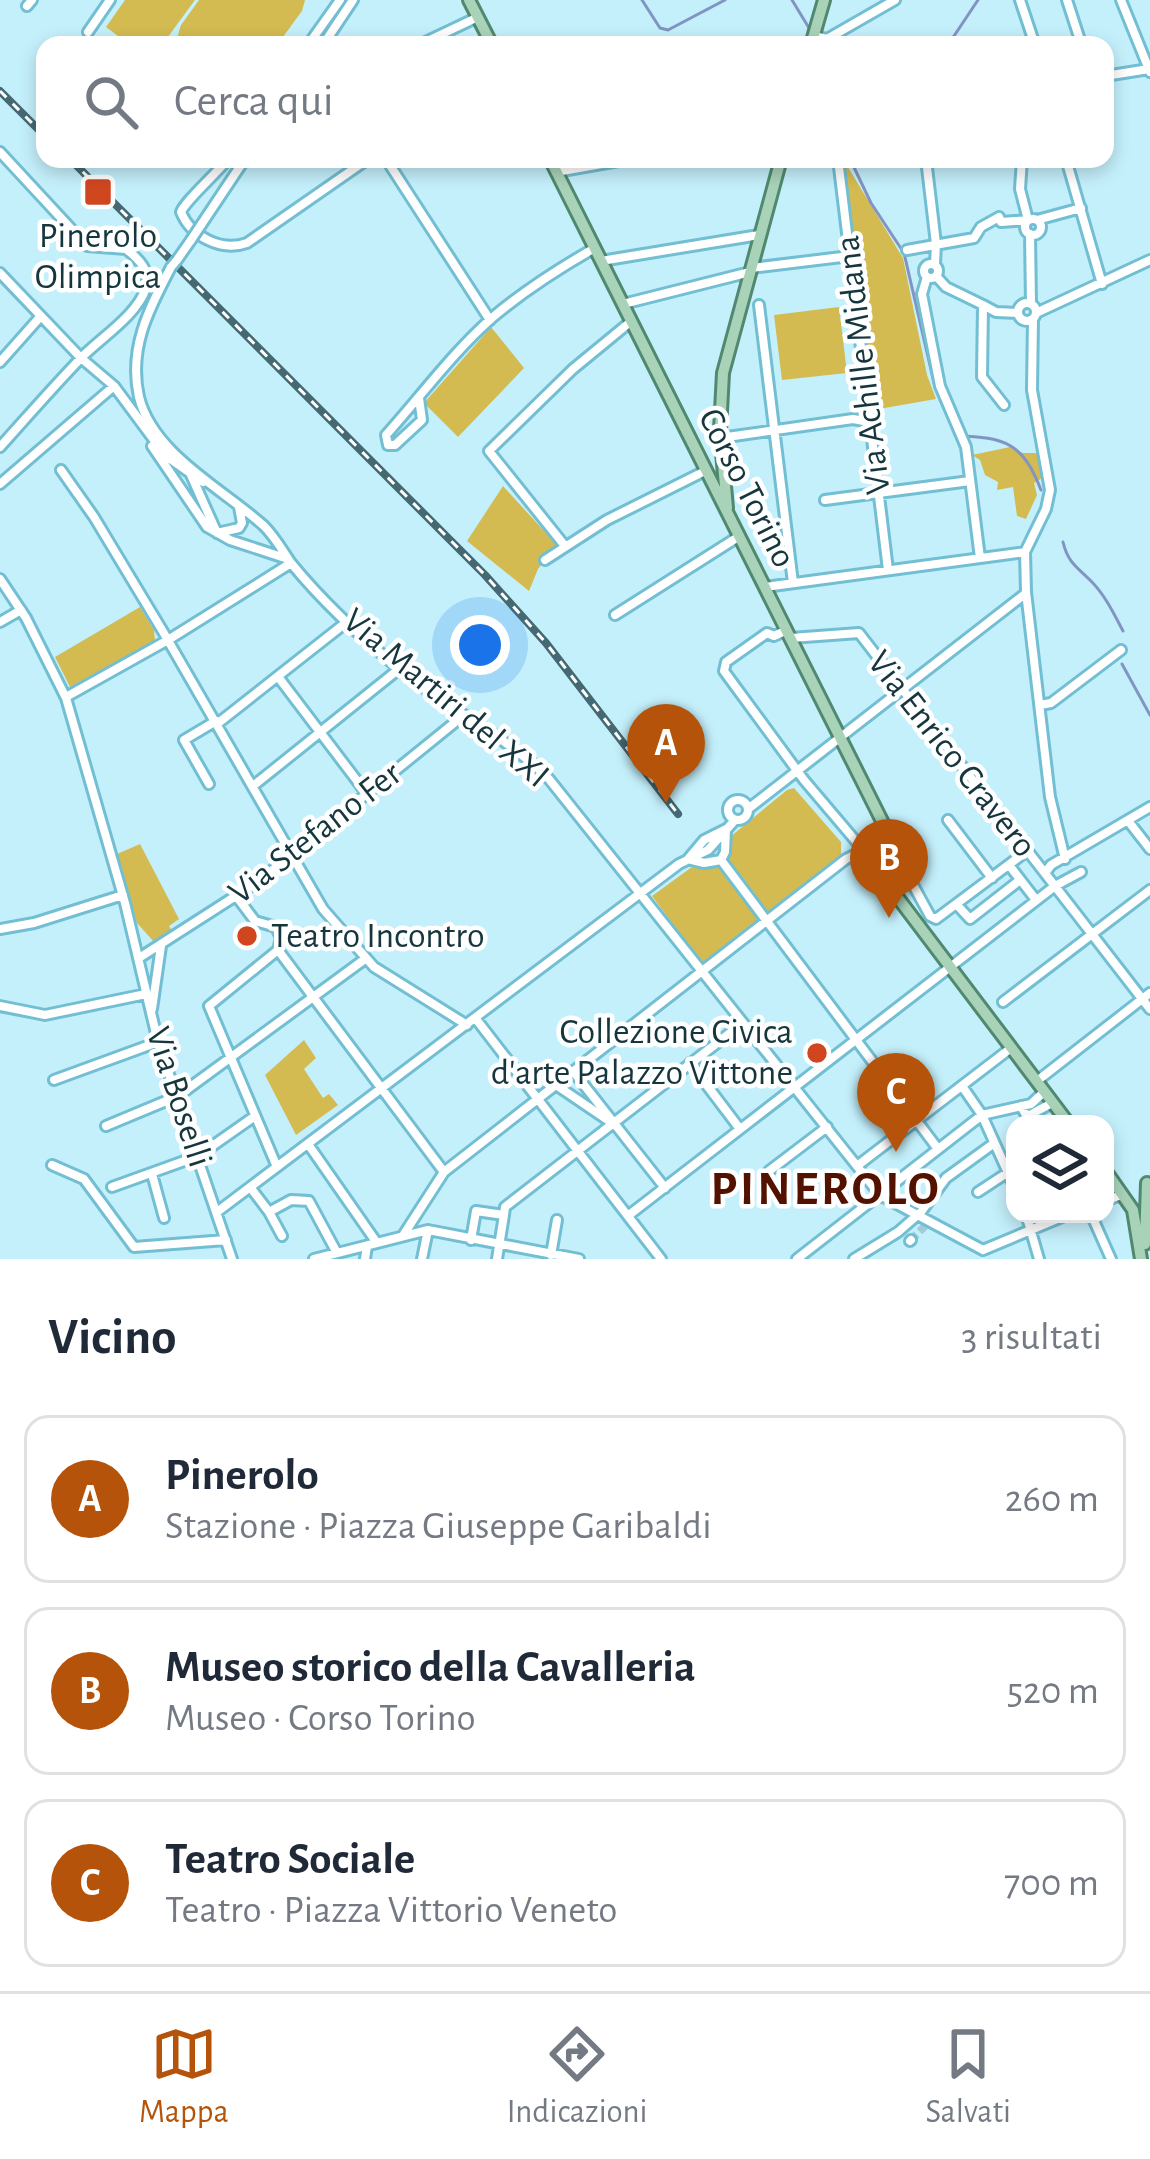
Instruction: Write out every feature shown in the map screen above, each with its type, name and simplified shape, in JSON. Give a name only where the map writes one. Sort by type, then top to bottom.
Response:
[{"type":"main road","points":[[471,0],[488,36]]},
{"type":"main road","points":[[814,36],[824,0]]},
{"type":"main road","name":"Corso Torino","points":[[554,168],[882,821],[892,890],[991,1012],[1063,1115]]},
{"type":"main road","points":[[726,512],[723,373],[778,168]]},
{"type":"main road","points":[[872,843],[884,854],[873,866],[865,855],[872,843]]},
{"type":"main road","points":[[1114,1182],[1137,1223],[1142,1259]]},
{"type":"main road","points":[[1123,1194],[1148,1183],[1142,1259]]},
{"type":"street","points":[[88,32],[110,0]]},
{"type":"street","points":[[314,36],[340,0]]},
{"type":"street","points":[[329,36],[353,0]]},
{"type":"street","points":[[832,36],[895,0]]},
{"type":"street","points":[[1020,0],[1032,36]]},
{"type":"street","points":[[1066,0],[1078,36]]},
{"type":"street","points":[[1114,75],[1149,70],[1121,0]]},
{"type":"street","points":[[438,36],[478,17]]},
{"type":"street","points":[[0,152],[87,246],[131,252],[146,269],[146,284],[125,317],[0,447]]},
{"type":"street","points":[[221,168],[184,202],[183,219],[210,240],[236,247],[355,168]]},
{"type":"street","points":[[182,458],[146,416],[136,375],[140,331],[174,264],[239,168]]},
{"type":"street","points":[[392,168],[490,320]]},
{"type":"street","points":[[556,172],[578,168]]},
{"type":"street","name":"Via Achille Midana","points":[[839,168],[888,570]]},
{"type":"street","points":[[927,168],[938,269],[922,294],[938,376],[962,436],[980,558]]},
{"type":"street","points":[[1021,168],[1020,189],[1041,229],[1030,234],[1025,313],[1031,333],[1033,399],[1050,479],[1046,508],[1025,552],[1023,597],[1030,611],[1050,797],[1065,859]]},
{"type":"street","points":[[1069,168],[1102,284]]},
{"type":"street","points":[[907,250],[974,238],[981,227],[1000,217],[1001,222],[1033,220],[1081,208]]},
{"type":"street","points":[[599,261],[759,235]]},
{"type":"street","points":[[419,398],[422,420],[395,445],[388,445],[386,435],[419,398],[490,320],[546,276],[593,249]]},
{"type":"street","points":[[621,304],[750,270],[850,256]]},
{"type":"street","points":[[932,276],[996,312],[1025,313],[1150,260]]},
{"type":"street","name":"Via Martiri del XXI","points":[[0,273],[114,386],[166,457],[215,488]]},
{"type":"street","points":[[759,304],[793,583]]},
{"type":"street","points":[[982,305],[982,377],[1004,405]]},
{"type":"street","points":[[0,362],[40,317]]},
{"type":"street","points":[[565,546],[489,451],[573,369],[629,323]]},
{"type":"street","points":[[0,484],[114,386]]},
{"type":"street","name":"Via Martiri del XXI","points":[[135,415],[200,521],[217,533],[291,562]]},
{"type":"street","points":[[721,438],[853,419],[869,422]]},
{"type":"street","name":"Via Martiri del XXI","points":[[182,458],[217,533]]},
{"type":"street","name":"Via Martiri del XXI","points":[[182,458],[276,539],[291,562],[399,669],[538,768],[880,1195]]},
{"type":"street","points":[[61,470],[168,640],[323,909],[365,959],[397,984],[472,1022],[661,1259]]},
{"type":"street","points":[[545,560],[705,471]]},
{"type":"street","points":[[825,500],[970,481]]},
{"type":"street","points":[[217,533],[239,528],[238,507]]},
{"type":"street","points":[[615,615],[738,537]]},
{"type":"street","points":[[268,550],[275,566],[272,576]]},
{"type":"street","points":[[763,588],[1025,552]]},
{"type":"street","points":[[66,698],[291,562]]},
{"type":"street","name":"Via Boselli","points":[[0,579],[66,698],[134,934],[158,1042],[232,1259]]},
{"type":"street","points":[[217,1212],[688,859],[708,850],[735,820],[744,818],[748,809],[796,769],[1023,597]]},
{"type":"street","points":[[0,622],[21,610]]},
{"type":"street","points":[[209,784],[184,740],[279,678],[348,620]]},
{"type":"street","name":"Via Enrico Cravero","points":[[787,634],[856,632],[1027,851],[1050,873],[1054,886],[1092,934],[1146,996],[1150,1009]]},
{"type":"street","points":[[787,634],[767,633],[726,662],[724,671],[865,855]]},
{"type":"street","points":[[1040,705],[1051,703],[1120,650]]},
{"type":"street","points":[[253,786],[399,669]]},
{"type":"street","points":[[279,678],[367,794]]},
{"type":"street","name":"Via Stefano Fer","points":[[138,958],[293,856],[464,716]]},
{"type":"street","points":[[735,820],[728,813],[730,803],[740,800],[748,809]]},
{"type":"street","points":[[1050,873],[1052,865],[1129,822],[1150,802]]},
{"type":"street","points":[[948,820],[992,878]]},
{"type":"street","points":[[1129,822],[1150,849]]},
{"type":"street","points":[[726,829],[723,863],[938,1150]]},
{"type":"street","points":[[1020,880],[970,919],[957,904],[1027,851]]},
{"type":"street","name":"Corso Torino","points":[[884,854],[900,861],[930,916],[939,918],[957,904]]},
{"type":"street","points":[[404,1234],[444,1172],[846,860],[865,855]]},
{"type":"street","points":[[688,859],[723,863]]},
{"type":"street","points":[[1009,865],[1036,900]]},
{"type":"street","points":[[629,1216],[1054,886],[1081,872]]},
{"type":"street","points":[[1003,1002],[1150,890]]},
{"type":"street","points":[[0,929],[123,895]]},
{"type":"street","points":[[236,897],[251,918],[276,927],[281,938],[278,950],[209,1006],[277,1167]]},
{"type":"street","points":[[134,934],[140,941],[159,945],[152,1016]]},
{"type":"street","points":[[278,950],[444,1172]]},
{"type":"street","points":[[106,1126],[178,1096],[365,959]]},
{"type":"street","points":[[0,1006],[45,1016],[146,994]]},
{"type":"street","points":[[796,1259],[982,1115],[1026,1105],[1041,1086],[1146,996]]},
{"type":"street","points":[[497,1259],[505,1207],[743,1023]]},
{"type":"street","points":[[54,1080],[158,1042]]},
{"type":"street","points":[[857,1166],[1012,1047]]},
{"type":"street","points":[[691,1064],[740,1130]]},
{"type":"street","points":[[573,1071],[664,1188]]},
{"type":"street","points":[[556,1085],[614,1124]]},
{"type":"street","points":[[962,1086],[982,1115],[1006,1171]]},
{"type":"street","points":[[1036,1115],[1053,1103]]},
{"type":"street","points":[[1026,1105],[1028,1115]]},
{"type":"street","points":[[112,1187],[198,1156],[255,1116]]},
{"type":"street","points":[[769,1171],[827,1127]]},
{"type":"street","points":[[308,1144],[372,1244]]},
{"type":"street","points":[[854,1259],[916,1216],[946,1178],[993,1144]]},
{"type":"street","points":[[52,1165],[84,1179],[128,1241],[138,1247],[226,1240]]},
{"type":"street","points":[[152,1174],[164,1218]]},
{"type":"street","points":[[978,1192],[1006,1174]]},
{"type":"street","points":[[250,1187],[282,1235]]},
{"type":"street","points":[[1114,1198],[1123,1194]]},
{"type":"street","points":[[880,1195],[987,1257],[1049,1223]]},
{"type":"street","points":[[269,1212],[292,1200],[309,1201],[337,1253]]},
{"type":"street","points":[[471,1240],[476,1211],[503,1215]]},
{"type":"street","points":[[551,1255],[556,1220]]},
{"type":"street","points":[[1029,1223],[1039,1259]]},
{"type":"street","points":[[1095,1223],[1111,1259]]},
{"type":"street","points":[[422,1259],[428,1230]]},
{"type":"street","points":[[314,1259],[428,1230],[579,1259]]},
{"type":"street","points":[[365,1259],[372,1244]]},
{"type":"street","points":[[157,1246],[160,1259]]},
{"type":"street","points":[[132,1259],[138,1247]]},
{"type":"shaded area","points":[[125,0],[195,0],[169,36],[118,36],[106,27]]},
{"type":"shaded area","points":[[199,0],[305,0],[284,36],[178,36]]},
{"type":"shaded area","points":[[844,168],[848,168],[903,258],[936,399],[873,410]]},
{"type":"shaded area","points":[[839,307],[847,373],[782,380],[774,315]]},
{"type":"shaded area","points":[[491,327],[524,368],[458,437],[424,403]]},
{"type":"shaded area","points":[[1010,447],[1039,453],[1044,477],[1034,483],[1037,495],[1026,519],[1017,516],[1013,487],[997,490],[998,482],[985,475],[980,460],[972,455]]},
{"type":"shaded area","points":[[503,486],[557,545],[538,569],[529,591],[467,541]]},
{"type":"shaded area","points":[[140,607],[155,641],[70,687],[55,657]]},
{"type":"shaded area","points":[[794,788],[841,842],[841,859],[768,916],[727,860],[730,837]]},
{"type":"shaded area","points":[[140,844],[179,919],[169,926],[172,931],[154,942],[137,923],[117,854]]},
{"type":"shaded area","points":[[696,864],[704,869],[719,866],[760,922],[703,965],[652,896]]},
{"type":"shaded area","points":[[304,1040],[316,1058],[304,1069],[323,1098],[329,1094],[338,1105],[296,1135],[265,1075]]},
{"type":"waterway","points":[[642,0],[660,28],[668,30],[725,0]]},
{"type":"waterway","points":[[792,0],[809,28],[807,36]]},
{"type":"waterway","points":[[954,36],[978,0]]},
{"type":"waterway","points":[[854,168],[904,253],[935,387],[957,436],[988,438],[1010,446],[1027,462],[1041,490]]},
{"type":"waterway","points":[[1063,542],[1070,560],[1101,592],[1123,631]]},
{"type":"waterway","points":[[1122,664],[1150,715]]},
{"type":"tunnel","points":[[911,1240],[927,1224]]},
{"type":"railway","points":[[0,91],[36,127]]},
{"type":"railway","points":[[79,168],[485,575],[546,643],[678,814]]},
{"type":"place","name":"Pinerolo Olimpica","points":[[98,192]]},
{"type":"place","name":"Pinerolo","points":[[666,803]]},
{"type":"place","name":"Museo storico della Cavalleria","points":[[889,918]]},
{"type":"place","name":"Teatro Incontro","points":[[247,936]]},
{"type":"place","name":"Collezione Civica d'arte Palazzo Vittone","points":[[817,1053]]},
{"type":"place","name":"Teatro Sociale","points":[[896,1152]]},
{"type":"district","name":"PINEROLO","points":[[826,1190]]}]
